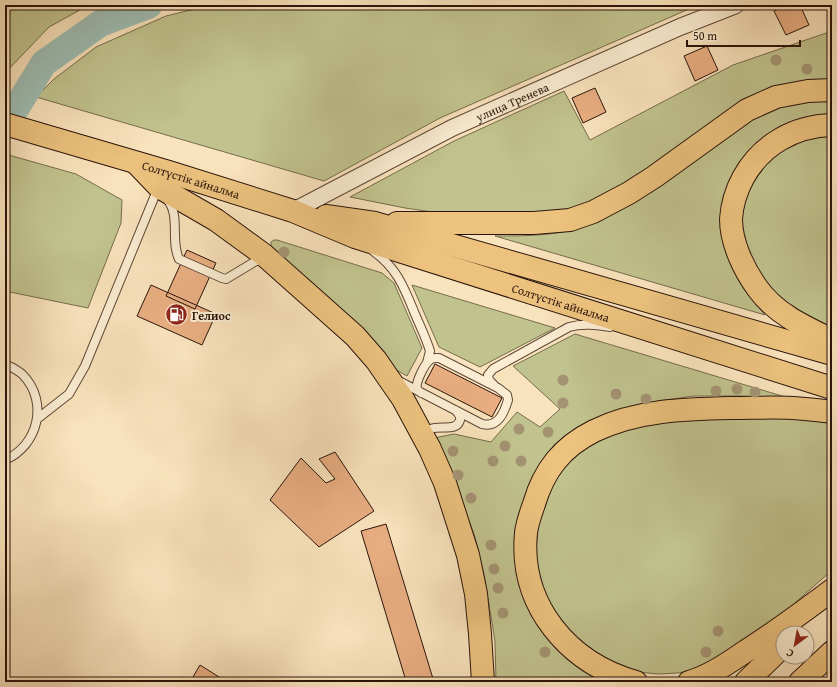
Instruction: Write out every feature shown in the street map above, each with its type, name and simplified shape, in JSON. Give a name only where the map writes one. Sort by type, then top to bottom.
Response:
[{"type":"main road","points":[[375,223],[534,223],[570,220],[593,212],[629,193],[654,177],[746,110],[776,97],[808,91],[832,90]]},
{"type":"main road","name":"Солтүстік айналма","points":[[5,124],[135,162],[164,179],[293,210],[375,223],[832,354]]},
{"type":"main road","points":[[832,125],[809,127],[795,132],[770,145],[760,154],[752,163],[739,185],[734,198],[731,220],[736,246],[741,261],[748,276],[758,290],[782,313],[797,323],[832,340]]},
{"type":"main road","points":[[164,179],[216,220],[242,237],[276,265],[355,336],[376,360],[403,399],[427,442],[445,482],[468,555],[476,594],[483,682]]},
{"type":"main road","name":"Солтүстік айналма","points":[[293,210],[355,237],[832,388]]},
{"type":"main road","points":[[636,682],[606,670],[584,658],[569,646],[545,618],[536,600],[527,566],[525,549],[526,531],[536,495],[556,460],[568,447],[594,431],[638,416],[665,411],[686,409],[792,408],[832,412]]},
{"type":"main road","points":[[689,682],[713,672],[737,657],[771,635],[832,590]]},
{"type":"main road","points":[[805,625],[832,599]]},
{"type":"main road","points":[[800,682],[832,652]]},
{"type":"main road","points":[[746,682],[775,654]]},
{"type":"street","name":"улица Тренева","points":[[293,210],[452,128],[680,27],[736,5]]},
{"type":"lane","points":[[164,179],[175,217],[176,248],[179,258],[226,279],[260,260],[265,260],[276,265]]},
{"type":"lane","points":[[37,419],[70,394],[85,366],[164,179]]},
{"type":"lane","points":[[355,237],[381,257],[400,279],[430,351],[427,363],[416,385],[417,389],[421,393]]},
{"type":"lane","points":[[376,360],[396,379],[421,393],[482,424],[493,425],[500,418],[508,400],[507,395],[489,380],[488,375],[493,369],[569,327],[578,324],[590,324],[672,337]]},
{"type":"lane","points":[[427,363],[430,359],[439,358],[498,388]]},
{"type":"lane","points":[[5,364],[19,372],[30,385],[36,401],[37,419],[35,430],[22,450],[5,460]]},
{"type":"lane","points":[[427,442],[426,435],[431,429],[454,427],[459,423],[460,416],[452,408]]},
{"type":"green space","points":[[5,5],[89,5],[49,27],[5,73]]},
{"type":"green space","points":[[211,5],[698,5],[440,118],[324,181],[36,97],[54,79],[96,47],[166,16]]},
{"type":"green space","points":[[832,31],[832,81],[812,81],[594,204],[554,214],[453,215],[405,208],[350,197],[454,141],[564,91],[590,140],[733,65]]},
{"type":"green space","points":[[832,95],[832,116],[813,117],[787,123],[774,130],[755,150],[732,180],[750,296],[765,315],[495,236],[521,236],[563,232],[731,128],[774,108]]},
{"type":"green space","points":[[832,134],[832,332],[778,297],[752,262],[744,241],[741,219],[749,184],[757,170],[787,145],[806,138]]},
{"type":"green space","points":[[5,154],[76,174],[122,200],[121,223],[88,308],[5,291]]},
{"type":"green space","points":[[274,240],[382,273],[394,283],[422,348],[407,376],[391,367],[271,248],[271,242]]},
{"type":"green space","points":[[412,285],[555,328],[480,367],[439,347]]},
{"type":"green space","points":[[575,334],[792,399],[740,396],[694,396],[658,401],[623,409],[527,496],[545,635],[564,655],[584,671],[605,682],[496,682],[495,641],[484,574],[475,537],[455,483],[434,438],[454,434],[491,442],[517,412],[540,427],[560,409],[513,366]]},
{"type":"green space","points":[[750,417],[832,420],[832,570],[758,636],[696,670],[658,674],[638,672],[618,666],[577,642],[549,604],[541,583],[536,558],[537,533],[543,505],[553,482],[565,465],[578,452],[598,440],[620,430],[676,419]]},
{"type":"building","points":[[787,5],[800,5],[809,25],[786,35],[774,11]]},
{"type":"building","points":[[707,46],[718,70],[695,81],[684,56]]},
{"type":"building","points":[[595,88],[606,112],[583,123],[572,98]]},
{"type":"building","points":[[187,250],[216,263],[195,309],[166,296]]},
{"type":"building","name":"Гелиос","points":[[151,285],[216,314],[202,345],[137,316]]},
{"type":"building","points":[[435,364],[502,398],[492,417],[425,383]]},
{"type":"building","points":[[335,452],[374,511],[319,547],[270,500],[301,458],[326,483],[335,479],[319,459]]},
{"type":"building","points":[[386,524],[434,682],[406,681],[361,531]]},
{"type":"building","points":[[200,665],[227,682],[190,682]]},
{"type":"waterway","points":[[5,126],[44,63],[101,23],[149,5]]},
{"type":"place","name":"Гелиос","points":[[176,315]]}]
